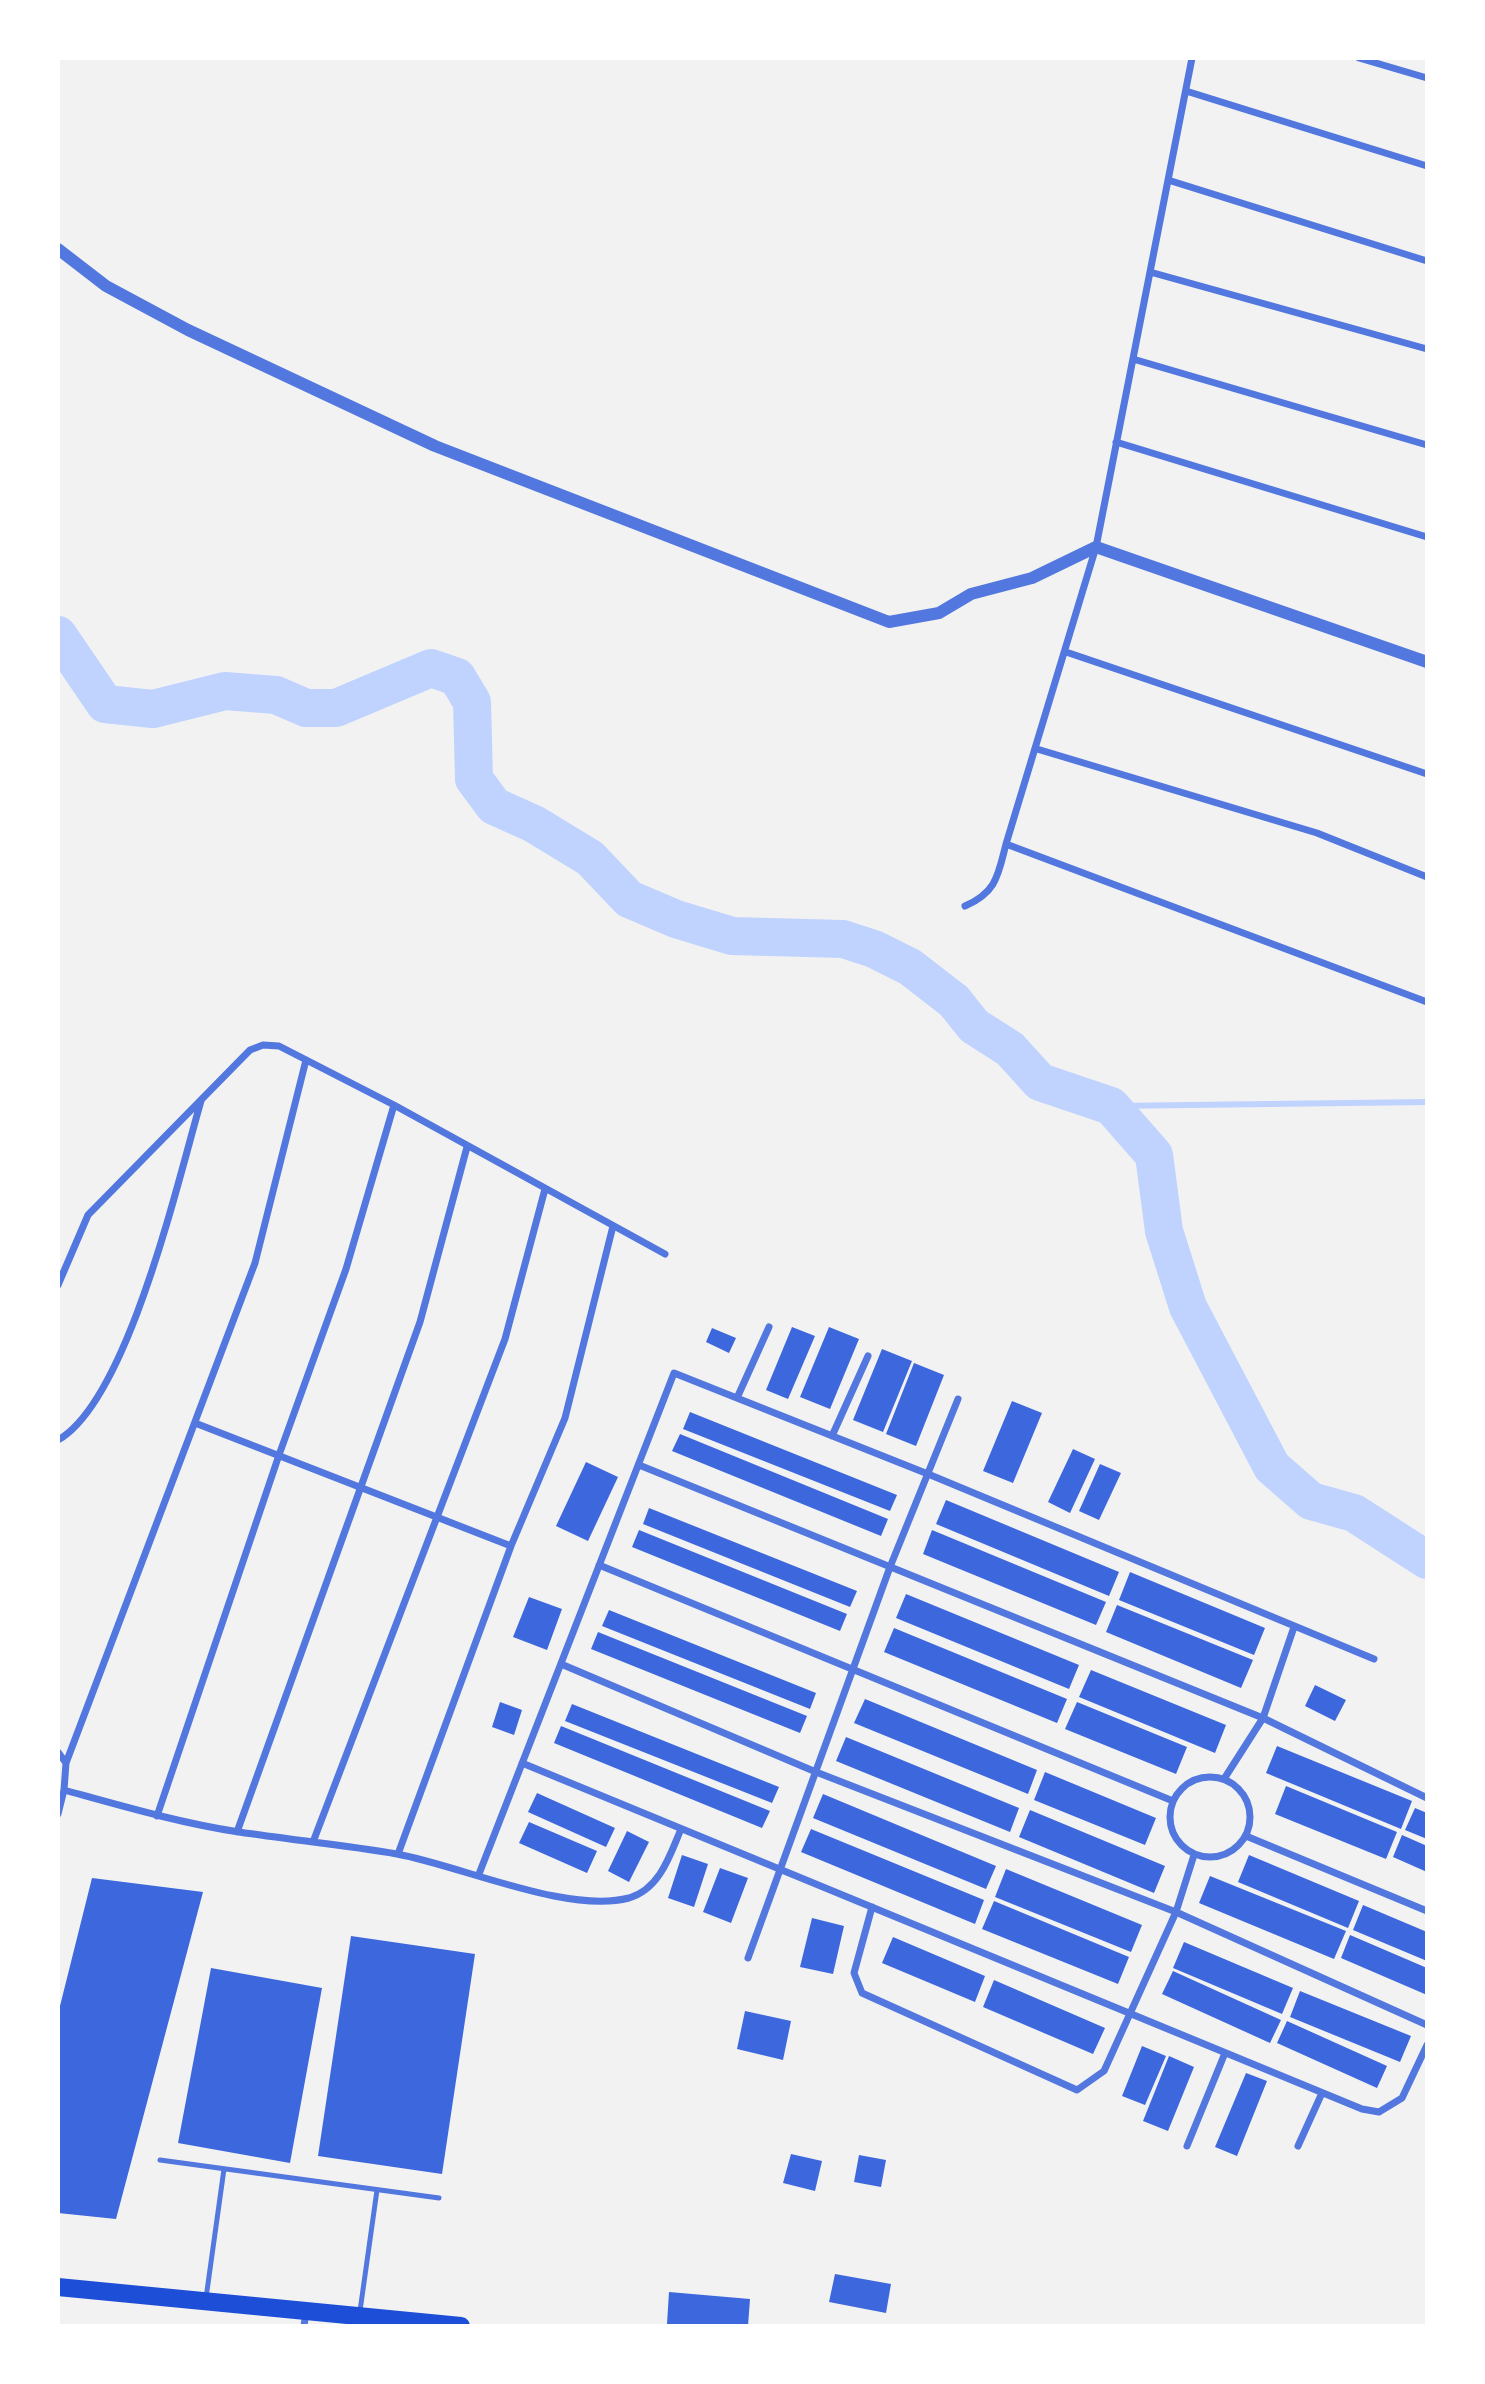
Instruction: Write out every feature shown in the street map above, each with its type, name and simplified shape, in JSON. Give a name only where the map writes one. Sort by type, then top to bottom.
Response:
[{"type":"main road","points":[[58,2287],[206,2301],[305,2319],[359,2316],[461,2326]]},
{"type":"street","points":[[965,906],[987,894],[996,880],[1096,547],[1192,58]]},
{"type":"street","points":[[1359,58],[1427,78]]},
{"type":"street","points":[[1186,91],[1427,166]]},
{"type":"street","points":[[1168,180],[1427,261]]},
{"type":"street","points":[[58,249],[106,286],[188,330],[435,446],[889,622],[939,613],[971,594],[1032,578],[1096,547],[1427,662]]},
{"type":"street","points":[[1150,272],[1427,349]]},
{"type":"street","points":[[1133,359],[1427,445]]},
{"type":"street","points":[[1116,442],[1427,537]]},
{"type":"street","points":[[1066,652],[1427,774]]},
{"type":"street","points":[[1037,749],[1317,833],[1427,877]]},
{"type":"street","points":[[1006,844],[1427,1002]]},
{"type":"street","points":[[58,1285],[88,1215],[250,1050],[263,1045],[279,1046],[394,1105],[665,1254]]},
{"type":"street","points":[[58,1814],[64,1790],[66,1763],[255,1263],[306,1060]]},
{"type":"street","points":[[58,1440],[91,1408],[140,1309],[202,1100]]},
{"type":"street","points":[[157,1816],[279,1455],[346,1269],[394,1105]]},
{"type":"street","points":[[237,1832],[420,1322],[467,1147]]},
{"type":"street","points":[[313,1842],[435,1516],[505,1339],[545,1189]]},
{"type":"street","points":[[398,1854],[512,1546],[565,1418],[613,1226]]},
{"type":"street","points":[[737,1398],[769,1327]]},
{"type":"street","points":[[832,1436],[868,1356]]},
{"type":"street","points":[[479,1874],[674,1373],[928,1474],[1374,1659]]},
{"type":"street","points":[[748,1958],[890,1567],[958,1399]]},
{"type":"street","points":[[195,1423],[512,1546]]},
{"type":"street","points":[[639,1465],[1263,1718],[1427,1798]]},
{"type":"street","points":[[599,1565],[1173,1801]]},
{"type":"street","points":[[1224,1779],[1263,1718],[1294,1627]]},
{"type":"street","points":[[561,1664],[816,1772],[1176,1912],[1427,2025]]},
{"type":"street","points":[[58,1752],[66,1763]]},
{"type":"street","points":[[522,1763],[1362,2109],[1379,2112],[1402,2098],[1427,2045]]},
{"type":"street","points":[[1204,1777],[1224,1779],[1242,1792],[1251,1814],[1246,1836],[1233,1851],[1214,1858],[1194,1855],[1177,1842],[1169,1822],[1173,1801],[1185,1785],[1204,1777]]},
{"type":"street","points":[[64,1790],[157,1816],[237,1832],[398,1854],[531,1890],[598,1902],[630,1898],[648,1890],[664,1869],[681,1829]]},
{"type":"street","points":[[1246,1836],[1427,1911]]},
{"type":"street","points":[[872,1908],[854,1973],[862,1993],[1077,2090],[1104,2071],[1176,1912],[1194,1855]]},
{"type":"street","points":[[1187,2147],[1225,2053]]},
{"type":"street","points":[[1298,2146],[1322,2093]]},
{"type":"lane","points":[[160,2160],[439,2198]]},
{"type":"lane","points":[[206,2301],[224,2169]]},
{"type":"lane","points":[[359,2316],[377,2190]]},
{"type":"building","points":[[792,1327],[815,1336],[788,1399],[766,1390]]},
{"type":"building","points":[[829,1327],[859,1339],[830,1409],[800,1397]]},
{"type":"building","points":[[712,1328],[736,1338],[729,1353],[706,1342]]},
{"type":"building","points":[[882,1349],[912,1361],[883,1432],[853,1420]]},
{"type":"building","points":[[914,1363],[944,1375],[916,1446],[886,1434]]},
{"type":"building","points":[[1012,1401],[1042,1413],[1013,1483],[983,1471]]},
{"type":"building","points":[[690,1412],[897,1495],[890,1511],[683,1429]]},
{"type":"building","points":[[680,1434],[888,1519],[881,1536],[672,1451]]},
{"type":"building","points":[[1073,1449],[1095,1459],[1070,1513],[1048,1502]]},
{"type":"building","points":[[586,1462],[618,1477],[588,1541],[556,1526]]},
{"type":"building","points":[[1100,1464],[1121,1473],[1099,1520],[1079,1511]]},
{"type":"building","points":[[946,1500],[1119,1572],[1109,1596],[936,1524]]},
{"type":"building","points":[[649,1508],[857,1591],[850,1607],[643,1524]]},
{"type":"building","points":[[639,1530],[847,1614],[840,1631],[632,1547]]},
{"type":"building","points":[[932,1530],[1106,1602],[1096,1625],[923,1554]]},
{"type":"building","points":[[1130,1572],[1265,1628],[1254,1655],[1119,1600]]},
{"type":"building","points":[[906,1594],[1079,1665],[1069,1689],[896,1618]]},
{"type":"building","points":[[529,1597],[562,1609],[547,1650],[513,1637]]},
{"type":"building","points":[[1117,1605],[1253,1660],[1241,1688],[1106,1632]]},
{"type":"building","points":[[609,1610],[816,1693],[810,1709],[602,1626]]},
{"type":"building","points":[[894,1628],[1067,1699],[1057,1723],[884,1652]]},
{"type":"building","points":[[598,1632],[807,1716],[800,1733],[591,1649]]},
{"type":"building","points":[[1091,1670],[1226,1725],[1215,1753],[1079,1697]]},
{"type":"building","points":[[1315,1685],[1346,1700],[1335,1721],[1305,1706]]},
{"type":"building","points":[[865,1699],[1037,1770],[1028,1794],[854,1723]]},
{"type":"building","points":[[500,1702],[522,1710],[514,1735],[492,1727]]},
{"type":"building","points":[[1077,1702],[1187,1747],[1176,1774],[1065,1729]]},
{"type":"building","points":[[572,1704],[779,1787],[772,1803],[565,1721]]},
{"type":"building","points":[[561,1726],[770,1811],[762,1828],[554,1743]]},
{"type":"building","points":[[846,1737],[1019,1808],[1010,1832],[836,1761]]},
{"type":"building","points":[[1277,1746],[1412,1801],[1401,1829],[1266,1773]]},
{"type":"building","points":[[1045,1772],[1156,1818],[1145,1845],[1034,1800]]},
{"type":"building","points":[[1286,1786],[1397,1832],[1386,1859],[1275,1814]]},
{"type":"building","points":[[537,1793],[615,1828],[606,1847],[528,1812]]},
{"type":"building","points":[[823,1794],[996,1866],[986,1889],[813,1818]]},
{"type":"building","points":[[1415,1808],[1427,1813],[1427,1839],[1405,1830]]},
{"type":"building","points":[[1030,1810],[1165,1866],[1154,1893],[1019,1837]]},
{"type":"building","points":[[529,1822],[597,1851],[587,1873],[519,1843]]},
{"type":"building","points":[[811,1829],[984,1900],[975,1924],[801,1852]]},
{"type":"building","points":[[627,1831],[649,1842],[629,1882],[608,1871]]},
{"type":"building","points":[[1402,1835],[1427,1846],[1427,1872],[1393,1857]]},
{"type":"building","points":[[682,1855],[708,1864],[694,1907],[668,1898]]},
{"type":"building","points":[[1249,1855],[1359,1901],[1348,1928],[1238,1882]]},
{"type":"building","points":[[720,1868],[748,1878],[731,1923],[703,1912]]},
{"type":"building","points":[[1006,1869],[1142,1925],[1131,1952],[995,1897]]},
{"type":"building","points":[[1210,1876],[1346,1931],[1334,1959],[1199,1903]]},
{"type":"building","points":[[92,1878],[203,1892],[116,2219],[58,2213],[58,2014]]},
{"type":"building","points":[[994,1901],[1129,1957],[1118,1984],[982,1929]]},
{"type":"building","points":[[1363,1905],[1427,1932],[1427,1961],[1353,1930]]},
{"type":"building","points":[[812,1918],[844,1926],[833,1974],[800,1967]]},
{"type":"building","points":[[1350,1935],[1427,1968],[1427,1995],[1341,1958]]},
{"type":"building","points":[[351,1936],[475,1954],[442,2174],[318,2156]]},
{"type":"building","points":[[893,1937],[985,1976],[975,2002],[882,1963]]},
{"type":"building","points":[[1184,1942],[1293,1988],[1282,2014],[1173,1968]]},
{"type":"building","points":[[211,1968],[322,1988],[290,2163],[178,2143]]},
{"type":"building","points":[[1173,1971],[1281,2020],[1270,2043],[1162,1994]]},
{"type":"building","points":[[994,1980],[1105,2028],[1093,2054],[983,2007]]},
{"type":"building","points":[[1300,1991],[1411,2036],[1400,2062],[1290,2017]]},
{"type":"building","points":[[745,2011],[791,2021],[783,2060],[737,2049]]},
{"type":"building","points":[[1287,2021],[1387,2066],[1377,2088],[1277,2043]]},
{"type":"building","points":[[1142,2046],[1166,2056],[1145,2105],[1122,2096]]},
{"type":"building","points":[[1169,2056],[1194,2067],[1168,2131],[1143,2121]]},
{"type":"building","points":[[1246,2073],[1267,2081],[1237,2156],[1215,2147]]},
{"type":"building","points":[[791,2154],[822,2161],[815,2191],[783,2183]]},
{"type":"building","points":[[859,2155],[886,2160],[881,2187],[854,2182]]},
{"type":"building","points":[[835,2274],[891,2284],[886,2313],[829,2302]]},
{"type":"building","points":[[669,2292],[750,2299],[748,2326],[667,2324]]},
{"type":"waterway","points":[[58,635],[105,704],[153,709],[225,691],[276,695],[306,708],[336,708],[431,668],[457,677],[472,702],[474,779],[494,806],[534,824],[590,858],[629,899],[676,919],[732,936],[843,939],[874,949],[910,967],[954,1001],[974,1026],[1010,1049],[1040,1082],[1111,1106],[1154,1155],[1164,1231],[1188,1307],[1272,1467],[1311,1501],[1354,1513],[1427,1560]]},
{"type":"waterway","points":[[1111,1106],[1427,1102]]}]
